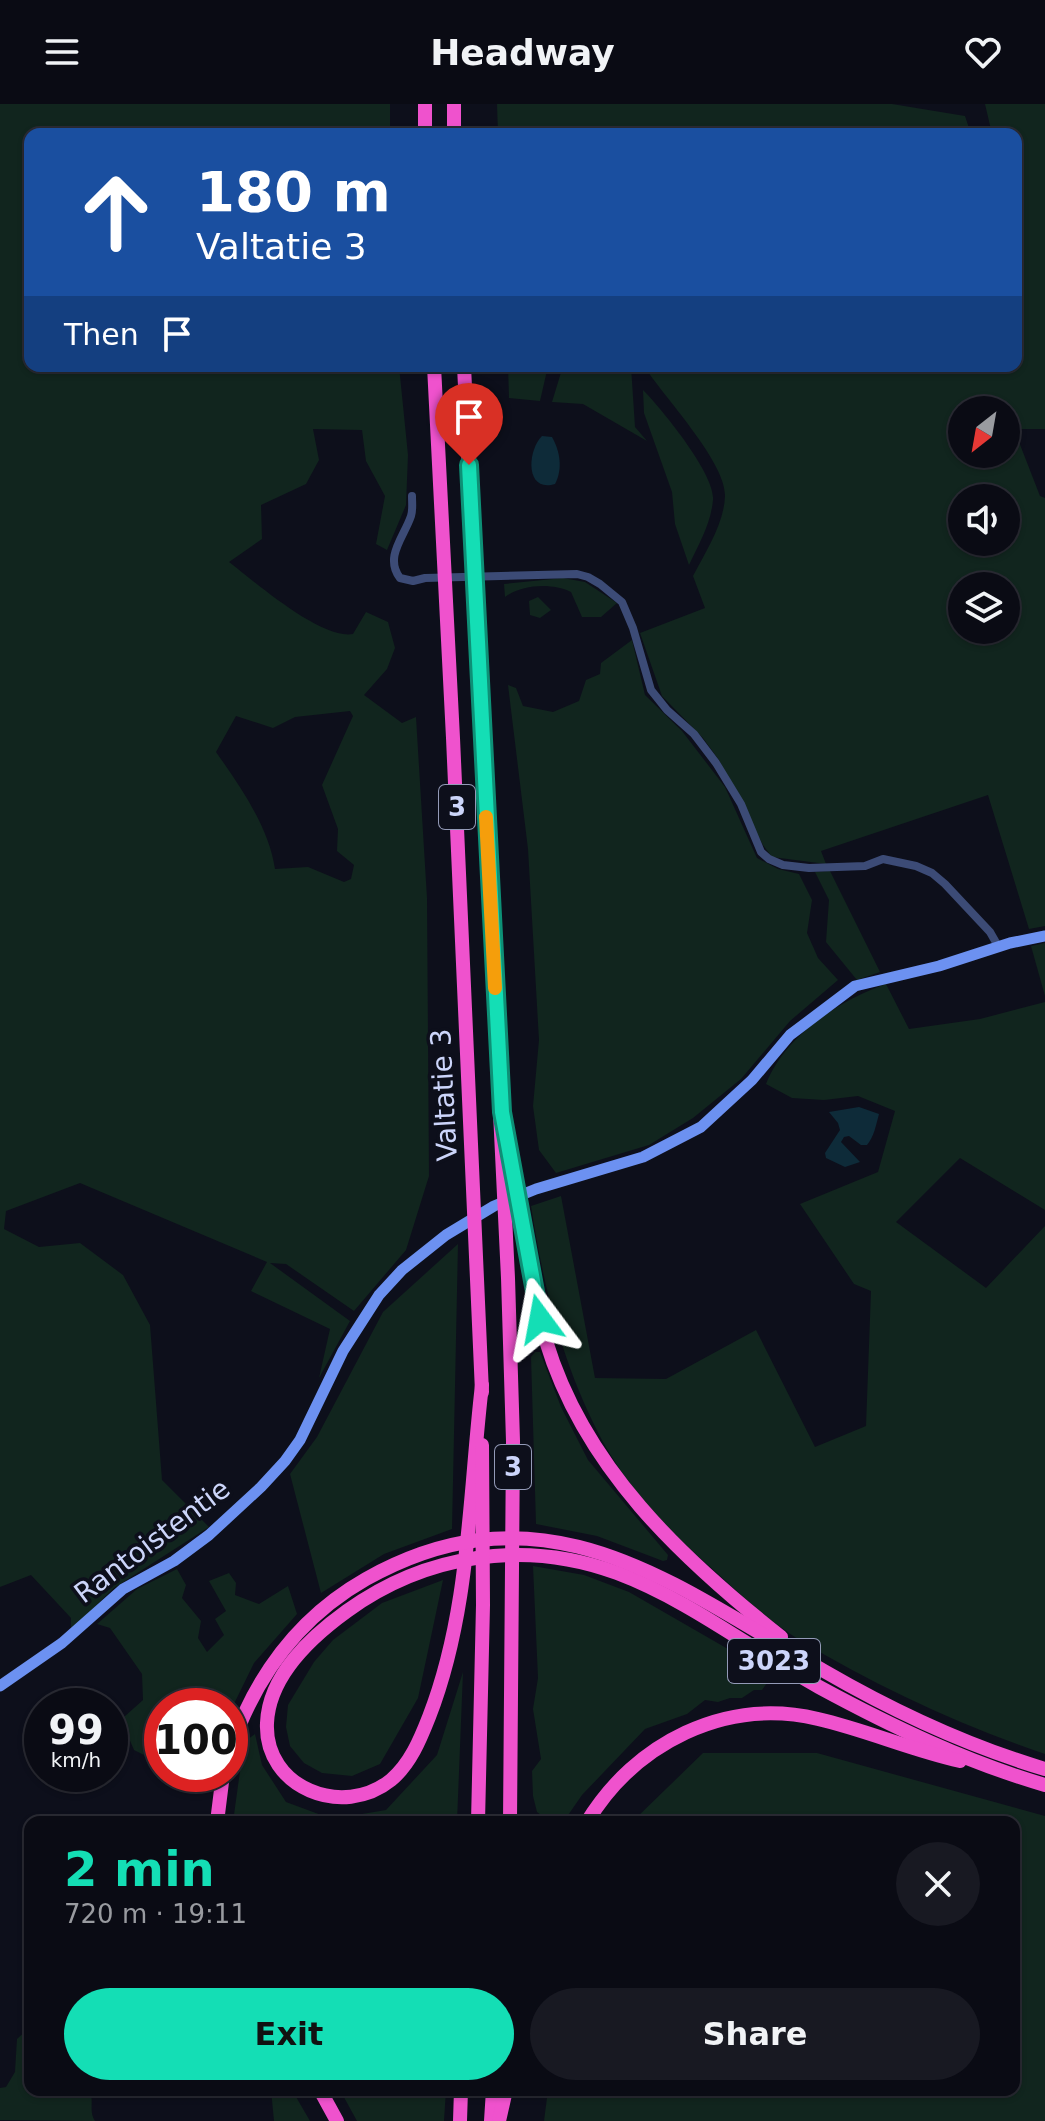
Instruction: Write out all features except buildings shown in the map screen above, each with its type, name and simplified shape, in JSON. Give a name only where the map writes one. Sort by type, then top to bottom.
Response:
[{"type":"highway","points":[[425,104],[425,128]]},
{"type":"highway","points":[[454,104],[454,128]]},
{"type":"highway","name":"Valtatie 3","points":[[434,372],[482,1385],[483,1605],[478,1816]]},
{"type":"highway","name":"Valtatie 3","points":[[464,372],[502,1112],[513,1457],[510,1816]]},
{"type":"highway","points":[[502,1112],[546,1342],[561,1383],[598,1450],[641,1510],[673,1545],[733,1599],[825,1672]]},
{"type":"highway","name":"3023","points":[[482,1385],[456,1616],[436,1698],[421,1738],[398,1773],[387,1783],[364,1795],[328,1797],[314,1794],[295,1783],[275,1760],[268,1738],[268,1714],[281,1677],[316,1637],[369,1595],[416,1573],[440,1566],[477,1557],[507,1553],[546,1556],[593,1566],[636,1582],[877,1718],[1002,1771],[1045,1785]]},
{"type":"highway","name":"3023","points":[[248,1702],[260,1681],[304,1626],[336,1597],[369,1577],[407,1559],[476,1539],[545,1539],[611,1555],[639,1566],[825,1672],[918,1720],[1045,1769]]},
{"type":"highway","points":[[591,1816],[616,1781],[655,1749],[699,1726],[737,1716],[783,1714],[818,1719],[938,1756],[1002,1771]]},
{"type":"highway","points":[[218,1816],[221,1792]]},
{"type":"highway","points":[[323,2096],[337,2121]]},
{"type":"highway","points":[[460,2121],[461,2096]]},
{"type":"highway","points":[[491,2121],[493,2096]]},
{"type":"highway","points":[[499,2121],[505,2096]]},
{"type":"street","points":[[412,496],[412,513],[393,559],[393,567],[404,580],[509,575],[571,574],[588,577],[622,602],[651,690],[667,710],[694,734],[716,763],[741,804],[761,852],[783,865],[809,868],[865,866],[883,859],[916,866],[932,873],[945,884],[990,932],[998,946]]},
{"type":"street","name":"Rantoistentie","points":[[0,1686],[62,1643],[123,1589],[174,1561],[209,1535],[261,1487],[300,1440],[343,1351],[379,1295],[402,1270],[446,1235],[494,1206],[536,1189],[643,1157],[701,1127],[752,1080],[790,1035],[855,986],[1045,936]]},
{"type":"green space","points":[[0,104],[390,104],[390,128],[24,128],[24,372],[400,372],[408,455],[406,505],[387,550],[376,544],[385,496],[366,461],[362,430],[313,429],[319,460],[306,484],[261,505],[262,539],[229,562],[289,608],[324,628],[353,634],[366,612],[388,622],[395,648],[387,669],[364,695],[402,723],[416,717],[427,898],[429,1176],[406,1250],[354,1311],[286,1264],[270,1263],[350,1321],[319,1378],[330,1329],[251,1291],[267,1262],[80,1183],[6,1211],[4,1229],[39,1247],[80,1243],[123,1275],[150,1325],[162,1480],[209,1527],[114,1588],[71,1630],[71,1618],[31,1575],[0,1587]],"holes":[[[350,711],[353,716],[322,785],[338,829],[337,851],[354,865],[351,879],[344,882],[308,867],[275,869],[260,822],[216,752],[236,716],[273,728],[295,717]]]},
{"type":"green space","points":[[497,104],[892,104],[965,116],[969,128],[498,128]]},
{"type":"green space","points":[[985,104],[1045,104],[1045,429],[1020,429],[1020,396],[948,396],[948,468],[1020,468],[1020,444],[1040,496],[1045,498],[1045,926],[1029,929],[988,795],[821,851],[826,864],[772,857],[763,845],[719,760],[703,738],[662,696],[640,633],[705,608],[693,576],[718,527],[725,496],[723,482],[705,448],[648,372],[1022,372],[1022,128],[991,128]]},
{"type":"green space","points":[[508,372],[547,372],[540,401],[509,398]]},
{"type":"green space","points":[[561,372],[631,372],[635,427],[647,441],[583,404],[552,402]]},
{"type":"green space","points":[[643,390],[686,442],[712,489],[710,517],[689,565],[675,524],[672,492],[644,413]]},
{"type":"green space","points":[[563,578],[585,582],[617,603],[601,617],[582,617],[571,592],[563,589],[529,587],[505,597],[504,584]]},
{"type":"green space","points":[[538,597],[551,610],[540,618],[530,615],[529,601]]},
{"type":"green space","points":[[632,640],[645,695],[682,731],[725,787],[757,858],[778,869],[799,874],[812,900],[807,933],[818,958],[838,980],[790,1021],[741,1079],[693,1118],[649,1145],[556,1173],[539,1150],[533,1106],[539,1040],[528,849],[508,685],[516,688],[523,706],[553,712],[579,701],[586,680],[600,674],[601,663]]},
{"type":"green space","points":[[830,871],[880,972],[857,980],[826,942],[829,900],[815,872]]},
{"type":"green space","points":[[1045,943],[1045,996],[1031,946]]},
{"type":"green space","points":[[886,984],[909,1029],[980,1019],[1045,1002],[1045,1210],[960,1158],[896,1222],[986,1288],[1045,1226],[1045,1754],[918,1703],[827,1656],[772,1621],[686,1545],[635,1490],[603,1442],[566,1357],[542,1268],[531,1206],[561,1196],[595,1378],[666,1379],[756,1330],[815,1447],[866,1426],[871,1291],[854,1284],[800,1204],[878,1172],[895,1111],[858,1096],[824,1100],[792,1098],[766,1084],[786,1051],[815,1022],[850,1000]]},
{"type":"green space","points":[[458,1244],[452,1529],[384,1554],[321,1593],[290,1474],[317,1437],[383,1312]]},
{"type":"green space","points":[[535,1352],[540,1352],[561,1407],[588,1460],[668,1555],[667,1560],[597,1536],[536,1524],[531,1357]]},
{"type":"green space","points":[[533,1566],[584,1575],[629,1592],[766,1671],[767,1683],[762,1690],[754,1690],[742,1698],[718,1702],[705,1700],[687,1714],[645,1729],[582,1795],[567,1816],[542,1816],[537,1812],[533,1796],[532,1771],[541,1759],[533,1709],[538,1678]]},
{"type":"green space","points":[[177,1569],[186,1585],[182,1598],[201,1621],[198,1638],[207,1652],[224,1635],[215,1619],[226,1611],[209,1581],[229,1573],[236,1583],[235,1595],[259,1604],[288,1586],[297,1614],[254,1663],[242,1688],[144,1688],[144,1755],[134,1750],[128,1736],[128,1713],[143,1700],[142,1674],[110,1628],[97,1624],[137,1589]]},
{"type":"green space","points":[[443,1580],[418,1698],[380,1764],[352,1776],[322,1773],[304,1763],[290,1746],[286,1727],[288,1705],[314,1662],[333,1640],[382,1603]]},
{"type":"green space","points":[[463,1672],[457,1816],[350,1816],[386,1810],[437,1755]]},
{"type":"green space","points":[[255,1734],[262,1765],[286,1802],[324,1816],[234,1816],[237,1792],[248,1792],[248,1739]]},
{"type":"green space","points":[[703,1753],[817,1753],[1045,1816],[1045,2121],[544,2121],[547,2096],[1020,2096],[1020,1816],[638,1816]]},
{"type":"green space","points":[[24,2033],[24,2096],[91,2096],[95,2121],[0,2120],[0,2088],[6,2087],[15,2072],[17,2039]]},
{"type":"green space","points":[[272,2096],[295,2096],[310,2121],[274,2121]]},
{"type":"green space","points":[[343,2096],[446,2096],[444,2121],[357,2121]]},
{"type":"water","points":[[542,436],[552,437],[559,454],[560,466],[555,484],[545,485],[534,477],[533,451]]},
{"type":"water","points":[[859,1107],[879,1114],[867,1145],[861,1145],[849,1136],[844,1137],[841,1142],[860,1162],[845,1167],[826,1158],[825,1153],[840,1130],[829,1112]]},
{"type":"slow traffic","points":[[486,817],[495,988]]},
{"type":"route","points":[[469,465],[502,1112],[540,1319]]}]
